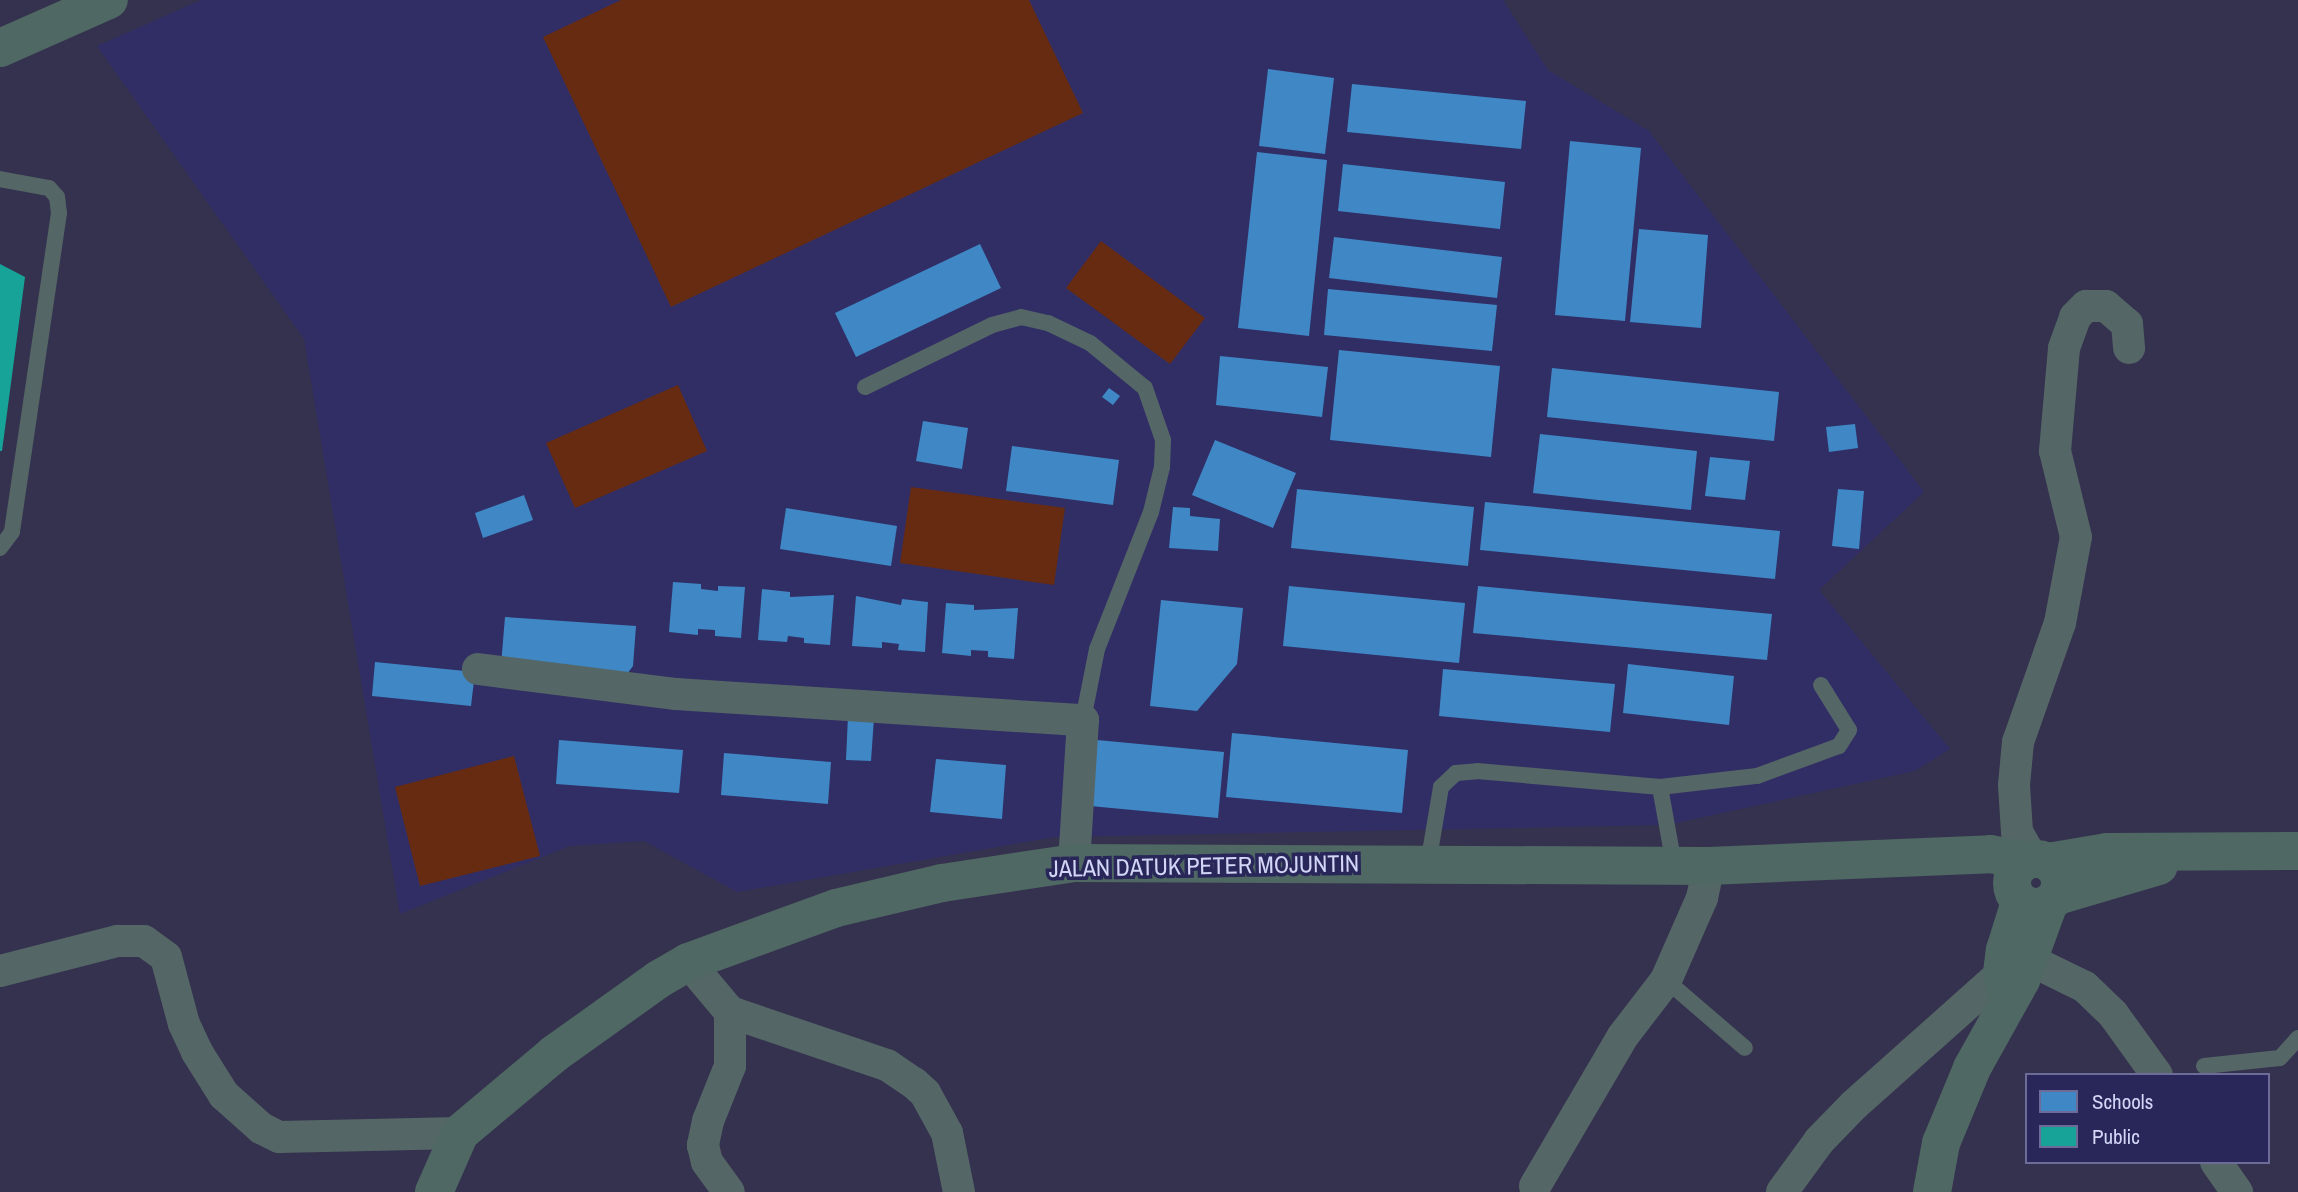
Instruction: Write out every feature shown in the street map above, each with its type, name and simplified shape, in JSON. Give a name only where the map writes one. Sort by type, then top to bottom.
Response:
[{"type":"street","points":[[0,48],[109,0]]},
{"type":"street","points":[[1932,1192],[1941,1143],[2013,977],[2035,882],[2017,832],[2014,785],[2018,742],[2060,623],[2076,537],[2054,451],[2064,348],[2075,317],[2086,306],[2106,306],[2127,324],[2129,348]]},
{"type":"street","points":[[478,669],[676,694],[1083,720],[1074,863]]},
{"type":"street","name":"JALAN DATUK PETER MOJUNTIN","points":[[434,1192],[460,1133],[581,1033],[688,962],[836,908],[942,883],[1074,863],[1692,866],[1991,854],[2035,882],[2107,852],[2298,851]]},
{"type":"street","points":[[1535,1186],[1623,1036],[1666,980],[1702,898],[1692,866]]},
{"type":"street","points":[[0,971],[99,945],[145,942],[166,957],[184,1024],[197,1052],[224,1095],[261,1128],[279,1137],[460,1133]]},
{"type":"street","points":[[688,962],[730,1012],[887,1065],[914,1083],[925,1093],[947,1133],[959,1192]]},
{"type":"street","points":[[1782,1192],[1819,1140],[1854,1105],[2013,977],[2085,987],[2113,1014],[2156,1073]]},
{"type":"street","points":[[729,1192],[707,1163],[703,1145],[708,1121],[730,1066],[730,1012]]},
{"type":"street","points":[[2217,1164],[2237,1192]]},
{"type":"lane","points":[[0,179],[49,188],[57,197],[59,213],[12,533],[0,548]]},
{"type":"lane","points":[[864,387],[992,325],[1021,317],[1048,323],[1090,343],[1145,388],[1163,440],[1162,467],[1151,512],[1097,649],[1083,720]]},
{"type":"lane","points":[[1428,863],[1441,787],[1456,774],[1477,771],[1660,787],[1757,776],[1839,746],[1849,730],[1821,685]]},
{"type":"lane","points":[[1660,787],[1692,866]]},
{"type":"lane","points":[[1666,980],[1745,1048]]},
{"type":"lane","points":[[2204,1066],[2280,1058],[2298,1038]]},
{"type":"shaded area","points":[[201,0],[1503,0],[1548,70],[1649,131],[1924,492],[1819,590],[1950,749],[1915,771],[1667,825],[1055,837],[737,892],[644,841],[570,846],[400,914],[304,339],[97,46]]},
{"type":"shaded area","points":[[621,0],[1029,0],[1083,113],[671,307],[543,37]]},
{"type":"shaded area","points":[[1101,241],[1205,318],[1170,364],[1066,288]]},
{"type":"shaded area","points":[[678,385],[707,451],[575,508],[546,443]]},
{"type":"shaded area","points":[[911,487],[1065,508],[1054,585],[900,563]]},
{"type":"shaded area","points":[[514,756],[540,856],[420,886],[395,787]]},
{"type":"building: Schools","points":[[1268,69],[1334,78],[1325,154],[1259,146]]},
{"type":"building: Schools","points":[[1352,84],[1526,101],[1521,149],[1347,132]]},
{"type":"building: Schools","points":[[1570,141],[1641,148],[1625,321],[1555,315]]},
{"type":"building: Schools","points":[[1257,152],[1327,160],[1309,336],[1238,328]]},
{"type":"building: Schools","points":[[1343,164],[1505,182],[1500,229],[1338,211]]},
{"type":"building: Schools","points":[[1639,229],[1708,235],[1701,328],[1630,322]]},
{"type":"building: Schools","points":[[1334,237],[1502,257],[1497,298],[1329,278]]},
{"type":"building: Schools","points":[[980,244],[1001,288],[856,357],[835,313]]},
{"type":"building: Schools","points":[[1328,289],[1497,305],[1492,351],[1324,335]]},
{"type":"building: Schools","points":[[1339,350],[1500,366],[1491,457],[1330,440]]},
{"type":"building: Schools","points":[[1220,356],[1328,367],[1322,417],[1216,405]]},
{"type":"building: Schools","points":[[1552,368],[1779,392],[1774,441],[1547,417]]},
{"type":"building: Schools","points":[[1109,388],[1120,396],[1113,405],[1102,397]]},
{"type":"building: Schools","points":[[923,421],[968,428],[962,469],[916,461]]},
{"type":"building: Schools","points":[[1855,424],[1858,448],[1829,452],[1826,427]]},
{"type":"building: Schools","points":[[1540,434],[1697,451],[1691,510],[1533,493]]},
{"type":"building: Schools","points":[[1215,440],[1296,473],[1273,528],[1192,495]]},
{"type":"building: Schools","points":[[1012,446],[1119,460],[1113,505],[1006,491]]},
{"type":"building: Schools","points":[[1710,457],[1750,461],[1745,500],[1705,496]]},
{"type":"building: Schools","points":[[1297,489],[1474,507],[1468,566],[1291,548]]},
{"type":"building: Schools","points":[[1838,489],[1864,491],[1859,549],[1832,546]]},
{"type":"building: Schools","points":[[524,495],[533,520],[483,538],[475,513]]},
{"type":"building: Schools","points":[[1485,502],[1780,531],[1775,579],[1480,550]]},
{"type":"building: Schools","points":[[1173,507],[1190,508],[1190,516],[1220,519],[1218,551],[1169,548]]},
{"type":"building: Schools","points":[[786,508],[897,526],[891,566],[780,549]]},
{"type":"building: Schools","points":[[673,582],[701,584],[701,589],[718,591],[718,586],[745,587],[741,638],[715,636],[715,630],[698,629],[698,635],[669,632]]},
{"type":"building: Schools","points":[[1289,586],[1465,603],[1459,663],[1283,646]]},
{"type":"building: Schools","points":[[1478,586],[1772,614],[1767,660],[1473,633]]},
{"type":"building: Schools","points":[[762,589],[790,592],[790,597],[834,595],[830,645],[804,643],[804,638],[788,636],[787,642],[758,640]]},
{"type":"building: Schools","points":[[856,596],[901,605],[902,599],[928,602],[925,652],[898,650],[899,644],[882,642],[882,648],[852,646]]},
{"type":"building: Schools","points":[[1161,600],[1243,608],[1237,664],[1197,711],[1150,706]]},
{"type":"building: Schools","points":[[946,603],[974,605],[974,610],[1018,608],[1014,659],[988,657],[988,651],[971,650],[971,656],[942,653]]},
{"type":"building: Schools","points":[[505,617],[636,626],[633,666],[627,674],[501,665]]},
{"type":"building: Schools","points":[[375,662],[475,672],[471,706],[372,696]]},
{"type":"building: Schools","points":[[1628,664],[1734,676],[1729,725],[1623,713]]},
{"type":"building: Schools","points":[[1443,669],[1615,684],[1610,732],[1439,716]]},
{"type":"building: Schools","points":[[848,716],[874,718],[871,761],[846,760]]},
{"type":"building: Schools","points":[[1232,733],[1408,750],[1402,813],[1226,797]]},
{"type":"building: Schools","points":[[559,740],[683,750],[679,793],[556,784]]},
{"type":"building: Schools","points":[[1097,740],[1224,752],[1218,818],[1090,806]]},
{"type":"building: Schools","points":[[724,753],[831,762],[828,804],[721,795]]},
{"type":"building: Schools","points":[[936,759],[1006,765],[1002,819],[930,812]]},
{"type":"building: Public","points":[[0,264],[25,277],[2,451],[0,451]]}]
